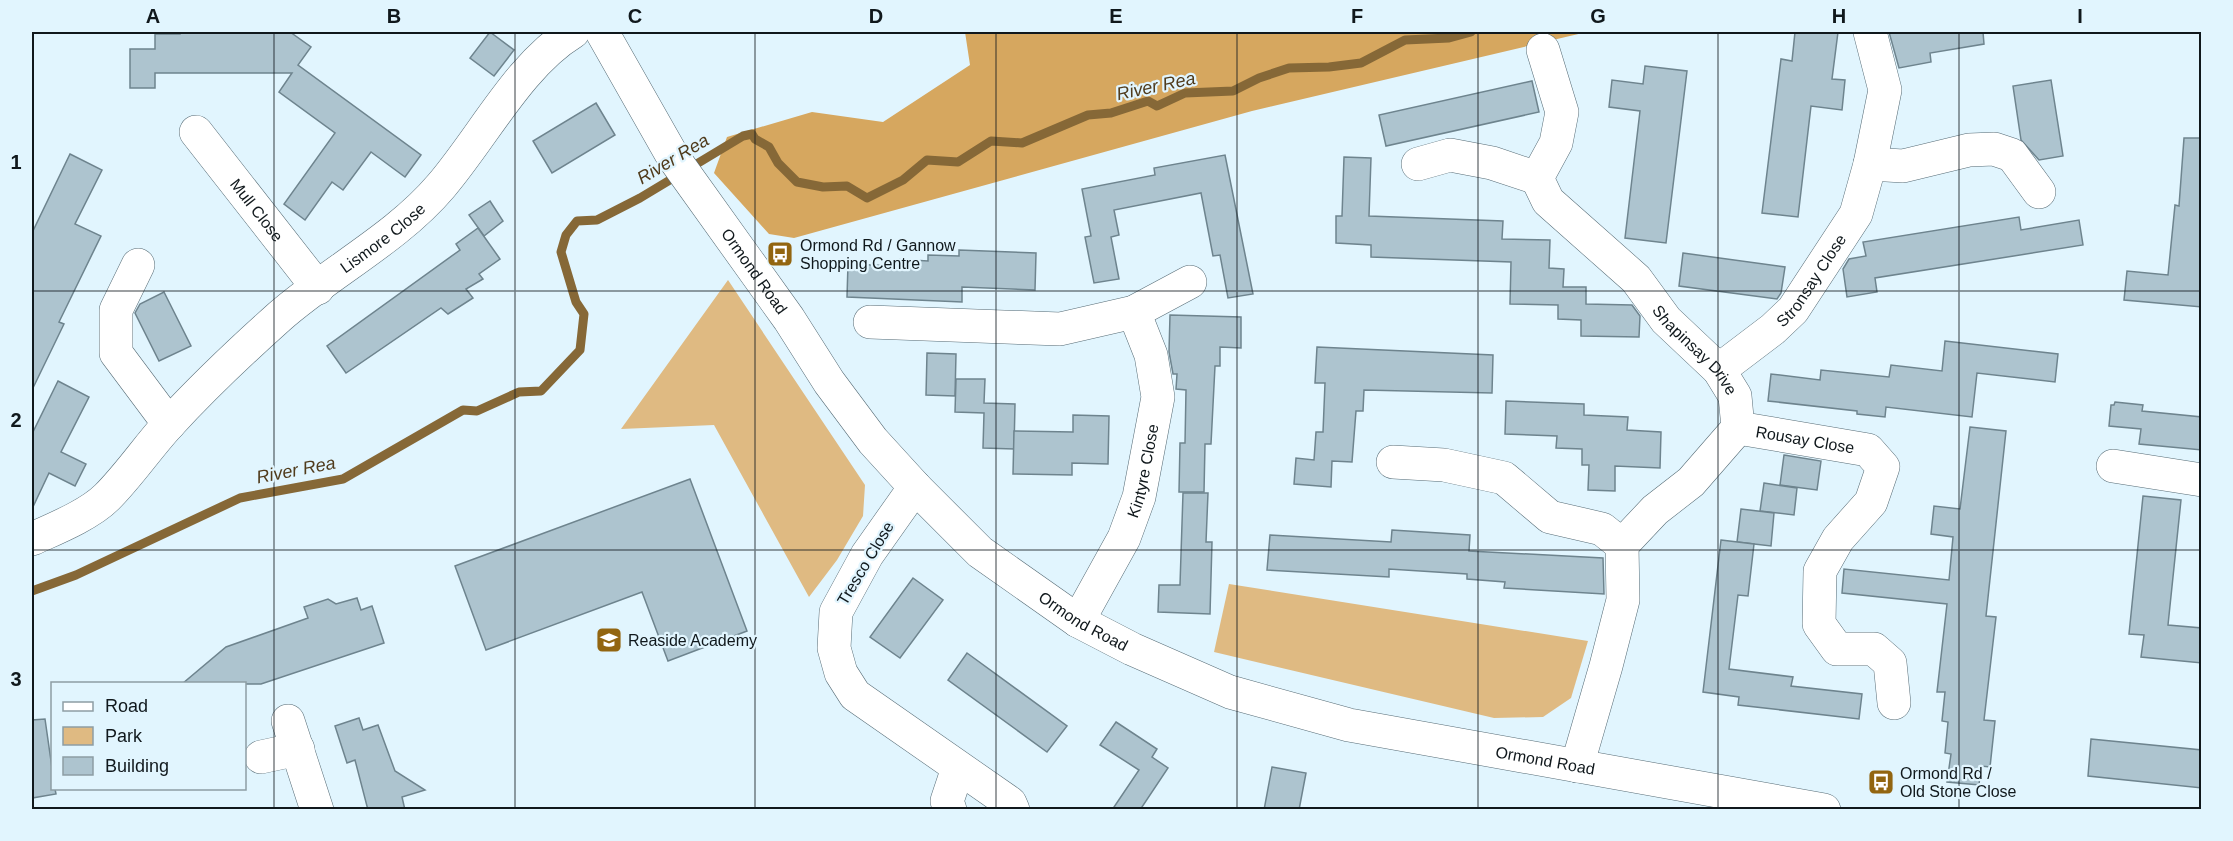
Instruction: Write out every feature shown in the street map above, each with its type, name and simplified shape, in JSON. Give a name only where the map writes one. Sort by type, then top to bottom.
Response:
[{"type":"street","name":"Lismore Close","points":[[32,539],[65,525],[105,499],[169,424],[281,316],[419,209],[441,186],[534,64],[558,41],[573,32]]},
{"type":"street","name":"Ormond Road","points":[[602,32],[673,157],[873,441],[980,552],[1078,621],[1132,649],[1230,692],[1349,725],[1807,808]]},
{"type":"street","name":"Stronsay Close","points":[[1719,370],[1773,329],[1793,310],[1856,214],[1870,164],[1885,90],[1870,32]]},
{"type":"street","points":[[1418,164],[1450,154],[1492,163],[1537,178],[1556,143],[1562,112],[1543,50]]},
{"type":"street","name":"Mull Close","points":[[196,132],[318,288]]},
{"type":"street","points":[[1870,164],[1903,166],[1969,150],[1994,149],[2012,155],[2039,192]]},
{"type":"street","name":"Shapinsay Drive","points":[[1537,178],[1548,201],[1636,279],[1666,320],[1719,370],[1735,396],[1738,428]]},
{"type":"street","points":[[138,265],[116,310],[116,353],[169,424]]},
{"type":"street","points":[[870,322],[1060,329],[1134,312],[1190,282]]},
{"type":"street","name":"Kintyre Close","points":[[1078,621],[1124,538],[1139,497],[1154,420],[1158,397],[1151,356],[1134,312]]},
{"type":"street","points":[[1577,766],[1623,600],[1622,545],[1655,510],[1691,482],[1738,428]]},
{"type":"street","name":"Rousay Close","points":[[1738,428],[1868,450],[1883,467],[1871,502],[1838,538],[1820,571],[1819,624],[1837,649],[1874,649],[1890,663],[1894,703]]},
{"type":"street","points":[[1393,462],[1444,465],[1504,478],[1550,517],[1602,529],[1622,545]]},
{"type":"street","points":[[2113,466],[2202,480]]},
{"type":"street","name":"Tresco Close","points":[[915,487],[867,555],[836,612],[834,648],[841,673],[855,695],[1010,803],[1013,810]]},
{"type":"street","points":[[261,757],[293,735],[317,810]]},
{"type":"street","points":[[950,810],[947,801],[958,768]]},
{"type":"green space","points":[[728,280],[865,485],[863,516],[837,560],[809,597],[714,425],[621,429]]},
{"type":"green space","points":[[1229,584],[1588,641],[1571,698],[1543,717],[1494,718],[1214,652]]},
{"type":"shaded area","points":[[965,32],[1587,32],[1252,111],[794,238],[769,234],[714,173],[727,137],[812,112],[883,122],[970,65]]},
{"type":"building","points":[[180,32],[290,32],[311,47],[298,65],[421,155],[405,177],[371,152],[343,190],[332,182],[305,220],[284,204],[335,133],[279,92],[292,73],[155,73],[155,88],[130,88],[130,49],[155,49],[155,34],[180,34]]},
{"type":"building","points":[[490,32],[514,50],[494,76],[470,58]]},
{"type":"building","points":[[1795,32],[1838,32],[1832,79],[1845,80],[1842,110],[1811,106],[1798,217],[1762,213],[1781,59],[1792,61]]},
{"type":"building","points":[[1889,32],[1983,32],[1984,44],[1930,53],[1931,62],[1899,68]]},
{"type":"building","points":[[1645,66],[1687,71],[1666,243],[1625,238],[1640,111],[1609,107],[1612,80],[1643,84]]},
{"type":"building","points":[[2051,80],[2063,156],[2039,160],[2021,140],[2013,86]]},
{"type":"building","points":[[1532,81],[1539,112],[1386,146],[1379,115]]},
{"type":"building","points":[[596,103],[615,135],[552,173],[533,141]]},
{"type":"building","points":[[2184,138],[2202,138],[2202,307],[2124,300],[2127,271],[2168,275],[2175,205],[2179,206]]},
{"type":"building","points":[[70,154],[102,170],[75,224],[101,236],[59,322],[64,324],[32,390],[32,233]]},
{"type":"building","points":[[1225,155],[1253,294],[1228,298],[1220,255],[1213,256],[1201,193],[1114,210],[1119,235],[1111,237],[1119,279],[1094,283],[1085,237],[1091,236],[1082,189],[1155,175],[1154,168]]},
{"type":"building","points":[[1344,157],[1371,158],[1369,216],[1503,221],[1502,239],[1550,240],[1549,268],[1564,269],[1563,287],[1586,287],[1586,304],[1632,305],[1640,316],[1639,337],[1581,336],[1581,320],[1558,319],[1558,305],[1510,304],[1511,262],[1371,257],[1371,245],[1336,243],[1336,216],[1342,216]]},
{"type":"building","points":[[490,201],[503,221],[484,236],[469,215]]},
{"type":"building","points":[[2019,217],[2021,230],[2079,220],[2083,245],[1875,278],[1877,292],[1847,297],[1843,269],[1849,259],[1866,256],[1863,242]]},
{"type":"building","points":[[478,228],[500,259],[479,274],[483,279],[466,289],[473,298],[448,314],[441,308],[346,373],[327,346],[460,250],[456,244]]},
{"type":"building","points":[[959,250],[1036,253],[1035,290],[962,287],[962,302],[847,297],[848,264],[896,266],[896,259],[928,261],[928,255],[959,256]]},
{"type":"building","points":[[1683,253],[1785,267],[1781,293],[1777,299],[1679,286]]},
{"type":"building","points":[[164,292],[191,346],[159,361],[135,313],[140,304]]},
{"type":"building","points":[[1170,315],[1241,317],[1241,348],[1220,347],[1220,366],[1215,366],[1211,444],[1205,444],[1204,492],[1179,492],[1180,443],[1185,443],[1186,390],[1176,389],[1177,374],[1173,374],[1169,352]]},
{"type":"building","points":[[1945,341],[2058,354],[2055,382],[1977,373],[1972,417],[1886,407],[1885,417],[1857,414],[1857,411],[1768,401],[1771,374],[1820,380],[1821,370],[1889,377],[1891,365],[1942,371]]},
{"type":"building","points":[[1317,347],[1493,355],[1492,393],[1364,390],[1363,411],[1356,411],[1352,462],[1332,461],[1331,487],[1294,484],[1296,458],[1314,460],[1316,432],[1323,432],[1325,383],[1315,383]]},
{"type":"building","points":[[927,353],[956,354],[955,396],[926,395]]},
{"type":"building","points":[[956,379],[985,379],[984,403],[1015,404],[1014,449],[983,448],[984,413],[955,412]]},
{"type":"building","points":[[58,381],[89,397],[61,452],[86,464],[75,486],[49,473],[32,509],[32,434]]},
{"type":"building","points":[[1506,401],[1584,404],[1584,415],[1628,417],[1627,430],[1661,432],[1660,468],[1615,466],[1615,491],[1588,490],[1589,465],[1582,465],[1582,449],[1556,448],[1557,436],[1505,434]]},
{"type":"building","points":[[2115,402],[2143,405],[2142,411],[2202,417],[2202,450],[2139,444],[2141,429],[2109,426],[2111,405]]},
{"type":"building","points":[[1073,415],[1109,416],[1108,464],[1072,463],[1072,475],[1013,474],[1014,431],[1073,432]]},
{"type":"building","points":[[1970,427],[2006,431],[1986,616],[1996,617],[1984,720],[1995,721],[1990,767],[1981,766],[1979,785],[1947,782],[1951,754],[1945,753],[1948,722],[1942,721],[1945,692],[1937,692],[1947,604],[1842,593],[1844,569],[1949,580],[1953,537],[1931,534],[1934,506],[1960,509]]},
{"type":"building","points":[[1784,455],[1821,461],[1817,490],[1780,485]]},
{"type":"building","points":[[690,479],[747,631],[668,661],[642,592],[486,650],[455,566]]},
{"type":"building","points":[[1764,483],[1797,488],[1794,515],[1760,511]]},
{"type":"building","points":[[1183,493],[1208,493],[1206,542],[1212,542],[1210,614],[1158,612],[1159,585],[1180,585]]},
{"type":"building","points":[[2143,496],[2181,500],[2168,625],[2202,628],[2202,663],[2141,657],[2144,635],[2129,634]]},
{"type":"building","points":[[1741,509],[1774,513],[1771,546],[1737,542]]},
{"type":"building","points":[[1392,530],[1470,535],[1469,551],[1603,558],[1604,594],[1504,588],[1505,582],[1467,579],[1467,574],[1389,569],[1389,577],[1267,570],[1270,535],[1391,542]]},
{"type":"building","points":[[1721,540],[1754,544],[1748,596],[1738,595],[1729,669],[1793,677],[1791,686],[1862,694],[1859,719],[1738,705],[1739,697],[1703,692]]},
{"type":"building","points":[[913,578],[943,600],[900,658],[870,637]]},
{"type":"building","points":[[357,598],[361,610],[372,606],[384,643],[261,684],[184,682],[226,647],[308,618],[304,607],[328,599],[336,604]]},
{"type":"building","points":[[967,653],[1067,726],[1047,752],[948,680]]},
{"type":"building","points":[[359,718],[363,730],[378,725],[395,771],[425,790],[402,797],[405,810],[368,810],[355,760],[347,763],[335,726]]},
{"type":"building","points":[[45,719],[51,761],[51,790],[55,790],[56,794],[32,798],[32,720]]},
{"type":"building","points":[[1116,722],[1157,749],[1152,757],[1168,768],[1140,810],[1112,810],[1139,770],[1100,745]]},
{"type":"building","points":[[2091,739],[2202,750],[2202,788],[2088,776]]},
{"type":"building","points":[[1272,767],[1306,773],[1299,810],[1264,810]]},
{"type":"waterway","name":"River Rea","points":[[32,591],[76,575],[240,498],[343,479],[463,410],[477,411],[519,392],[541,391],[580,350],[584,314],[576,302],[561,252],[566,235],[577,221],[597,220],[640,198],[743,136],[752,134],[755,139],[769,147],[778,163],[797,182],[823,187],[847,186],[867,198],[903,180],[927,160],[958,162],[991,141],[1022,143],[1088,115],[1111,113],[1148,101],[1157,106],[1185,93],[1233,91],[1259,78],[1289,68],[1361,63],[1405,40],[1449,38],[1471,32]]},
{"type":"place","name":"Ormond Rd / Gannow Shopping Centre","points":[[780,254]]},
{"type":"place","name":"Reaside Academy","points":[[609,640]]},
{"type":"place","name":"Ormond Rd / Old Stone Close","points":[[1881,782]]}]
